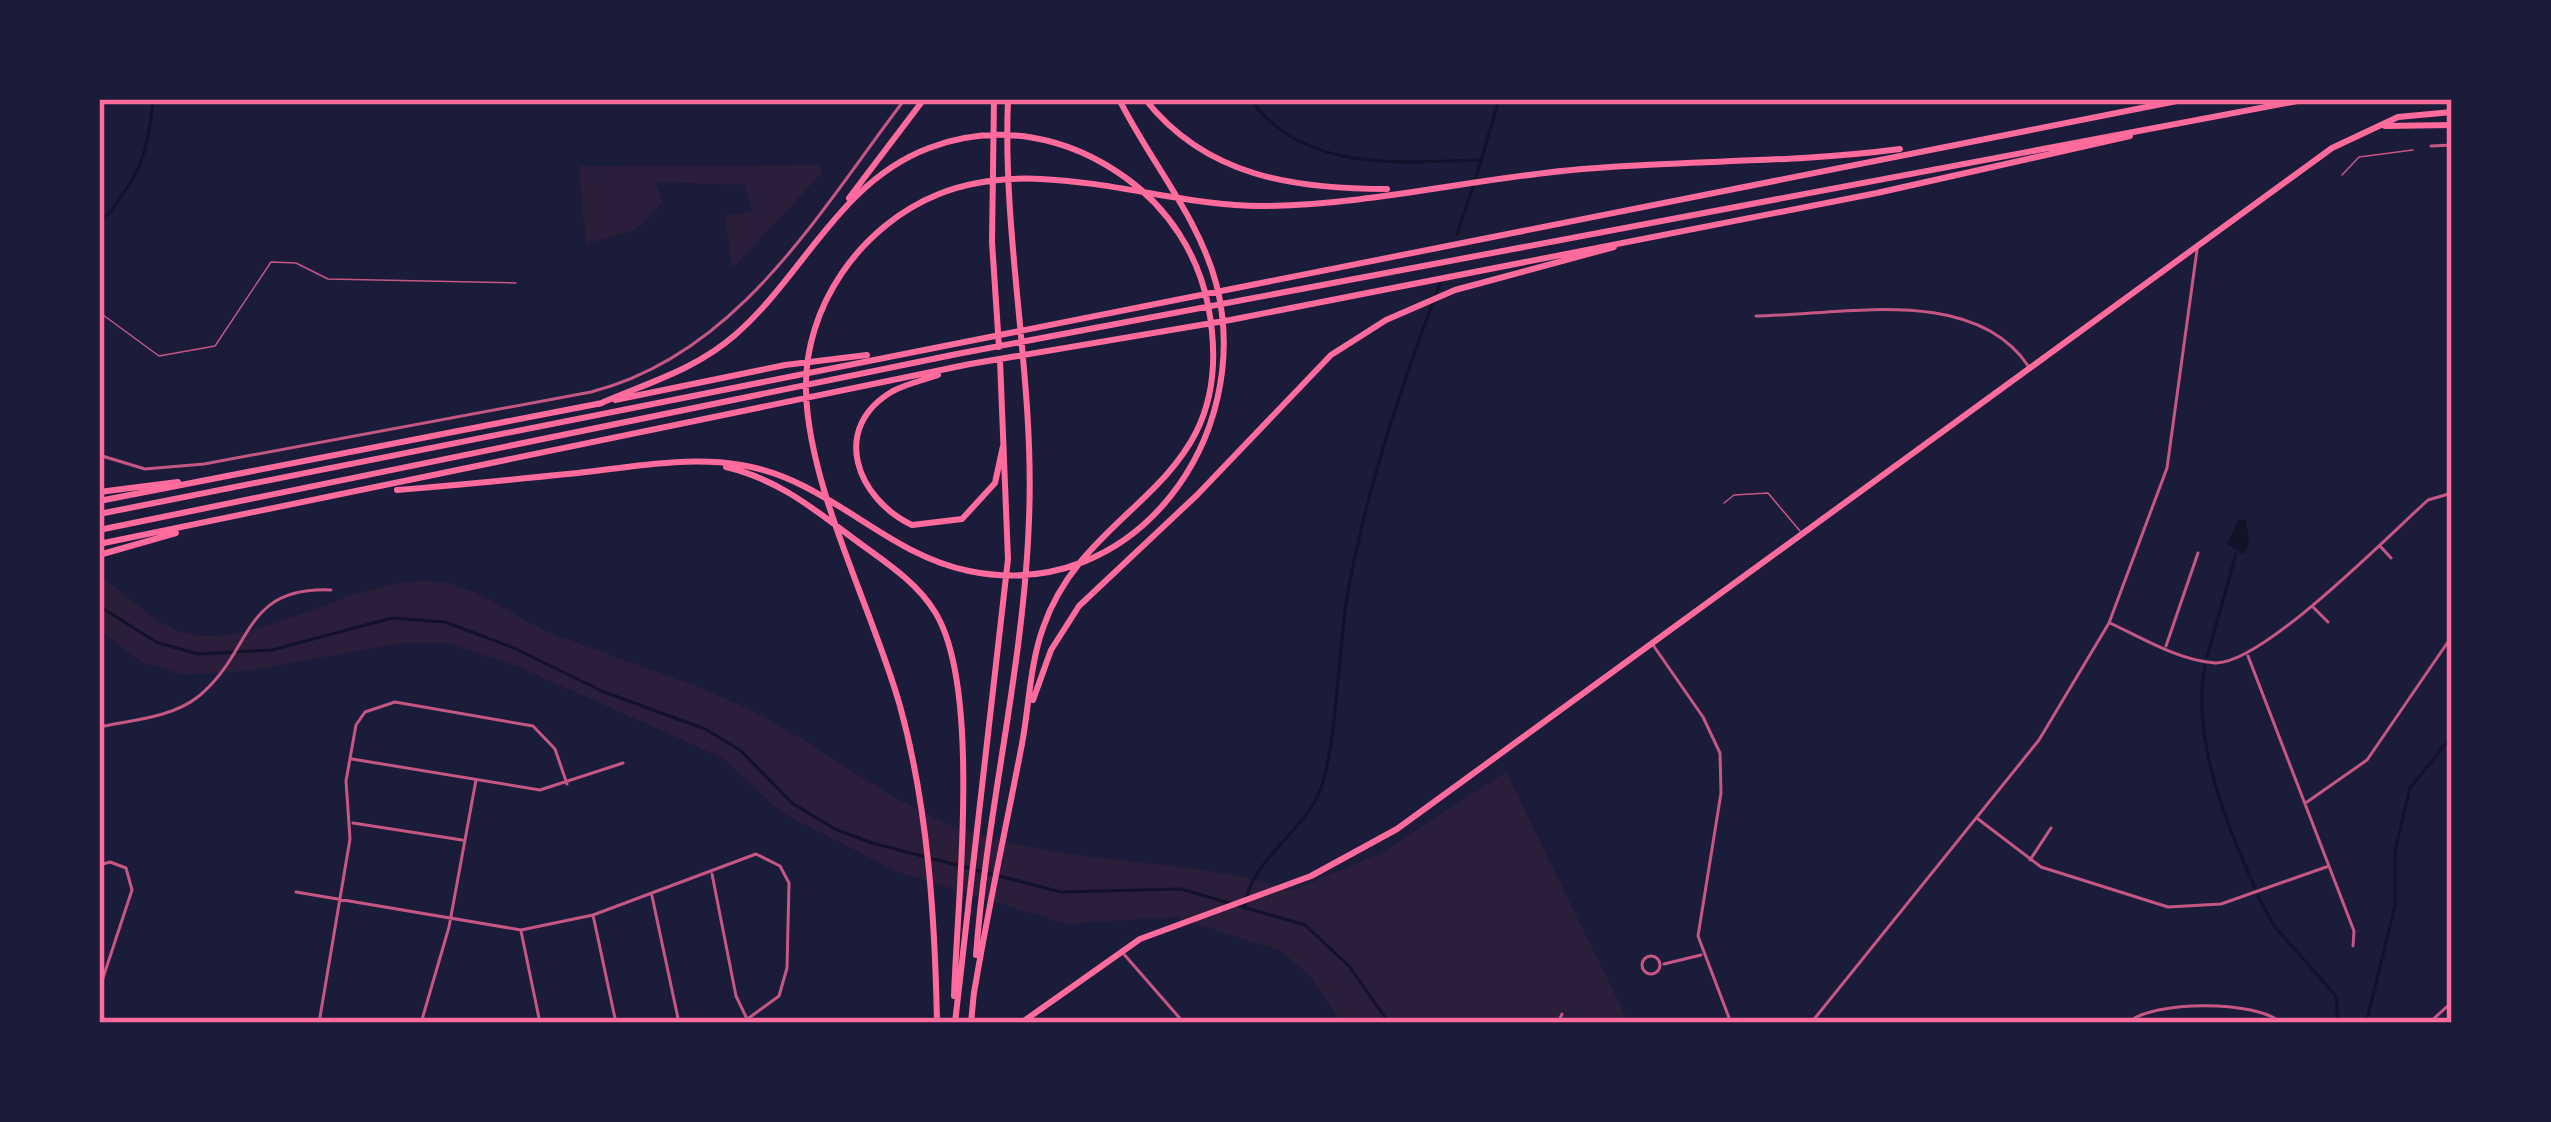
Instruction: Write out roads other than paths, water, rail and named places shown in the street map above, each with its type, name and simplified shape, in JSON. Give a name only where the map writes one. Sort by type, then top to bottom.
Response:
[{"type":"main road","points":[[814,244],[924,99]]},
{"type":"main road","points":[[365,493],[662,463],[739,464],[792,479],[846,506],[915,553],[954,568],[999,575],[1072,566],[1113,548],[1159,513],[1197,462],[1224,360],[1222,313],[1207,256],[1118,99]]},
{"type":"main road","points":[[1145,99],[1184,138],[1245,173],[1310,188],[1415,188]]},
{"type":"main road","points":[[99,514],[2187,99]]},
{"type":"main road","points":[[99,530],[1197,310],[2308,99]]},
{"type":"main road","points":[[954,1023],[1008,559],[1006,427],[995,312],[993,103]]},
{"type":"main road","points":[[971,1023],[986,850],[1027,561],[1030,477],[1015,308],[1008,104]]},
{"type":"main road","points":[[1021,1023],[1121,951],[1364,850],[2332,148],[2398,117],[2452,112]]},
{"type":"main road","points":[[1023,738],[1051,650],[1093,590],[1197,495],[1316,367],[1346,344],[1406,311],[1540,264],[2221,115]]},
{"type":"main road","points":[[2382,125],[2452,125]]},
{"type":"main road","points":[[599,404],[675,375],[724,344],[854,198],[900,163],[955,140],[1011,134],[1075,149],[1130,180],[1167,217],[1195,263],[1213,344],[1200,422],[1164,481],[1086,555],[1055,600],[1040,640],[999,858],[985,901]]},
{"type":"main road","points":[[937,1023],[928,880],[900,706],[812,437],[806,376],[817,322],[834,284],[878,231],[920,202],[980,182],[1016,179],[1268,206],[1638,165],[1845,157],[1957,142]]},
{"type":"main road","points":[[99,544],[365,493],[970,364],[1229,320],[1702,227]]},
{"type":"main road","points":[[99,502],[785,365],[913,350]]},
{"type":"main road","points":[[970,364],[893,391],[875,406],[857,442],[864,485],[888,514],[912,525],[936,526],[962,519],[995,483],[1006,427]]},
{"type":"main road","points":[[698,464],[766,479],[799,497],[913,584],[947,634],[961,697],[954,1023]]},
{"type":"main road","points":[[99,492],[229,476]]},
{"type":"main road","points":[[99,555],[212,523]]},
{"type":"street","points":[[99,455],[145,469],[186,467],[579,394],[645,374],[696,345],[752,296],[905,99]]},
{"type":"street","points":[[2431,146],[2452,145]]},
{"type":"street","points":[[1811,1023],[2062,709],[2109,623],[2167,468],[2198,246]]},
{"type":"street","points":[[1756,316],[1907,313],[1961,318],[2004,337],[2030,369]]},
{"type":"street","points":[[2109,623],[2213,663],[2248,656],[2428,500],[2452,493]]},
{"type":"street","points":[[2378,545],[2391,558]]},
{"type":"street","points":[[2165,648],[2198,553]]},
{"type":"street","points":[[99,727],[177,709],[200,695],[272,601],[297,591],[331,590]]},
{"type":"street","points":[[2312,605],[2328,622]]},
{"type":"street","points":[[2305,803],[2367,760],[2452,636]]},
{"type":"street","points":[[1652,644],[1713,734],[1722,770],[1698,936],[1701,955],[1731,1023]]},
{"type":"street","points":[[2248,656],[2354,931],[2353,946]]},
{"type":"street","points":[[319,1023],[351,823],[346,790],[350,759],[356,725],[365,712],[394,702],[533,726],[555,748],[567,784]]},
{"type":"street","points":[[350,759],[540,790],[623,763]]},
{"type":"street","points":[[421,1023],[450,916],[476,780]]},
{"type":"street","points":[[1978,819],[2029,862],[2146,902],[2191,909],[2221,904],[2330,866]]},
{"type":"street","points":[[351,823],[463,840]]},
{"type":"street","points":[[2029,862],[2051,828]]},
{"type":"street","points":[[296,892],[520,930],[593,915],[711,870],[756,854],[780,866],[789,883],[785,984],[778,996],[746,1022],[736,996],[711,870]]},
{"type":"street","points":[[99,865],[110,862],[126,868],[132,890],[99,990]]},
{"type":"street","points":[[652,893],[679,1023]]},
{"type":"street","points":[[593,915],[616,1023]]},
{"type":"street","points":[[520,930],[540,1023]]},
{"type":"street","points":[[1121,951],[1184,1023]]},
{"type":"street","points":[[1664,964],[1701,955]]},
{"type":"street","points":[[2429,1023],[2452,1002]]},
{"type":"street","points":[[2128,1023],[2156,1008],[2252,1009],[2281,1023]]},
{"type":"street","points":[[1558,1023],[1562,1013]]},
{"type":"lane","points":[[2342,175],[2360,157],[2413,150]]},
{"type":"lane","points":[[99,312],[159,356],[215,346],[271,262],[296,263],[328,279],[516,284]]},
{"type":"lane","points":[[1724,503],[1734,495],[1768,493],[1802,535]]},
{"type":"waterway","points":[[99,225],[138,167],[153,99]]},
{"type":"waterway","points":[[1250,99],[1272,123],[1326,152],[1387,161],[1481,160]]},
{"type":"waterway","points":[[1476,178],[1499,99]]},
{"type":"waterway","points":[[1457,234],[1473,187]]},
{"type":"waterway","points":[[1245,909],[1255,877],[1303,819],[1321,788],[1331,746],[1347,598],[1364,518],[1440,283]]},
{"type":"waterway","points":[[2207,657],[2236,554]]},
{"type":"waterway","points":[[99,606],[156,642],[198,654],[272,650],[392,618],[445,622],[514,648],[604,692],[705,729],[740,750],[792,803],[835,829],[872,843],[1061,892],[1181,889],[1305,925],[1349,966],[1389,1023]]},
{"type":"waterway","points":[[2205,666],[2202,694],[2207,751],[2223,808],[2255,888]]},
{"type":"waterway","points":[[2366,1023],[2395,906],[2395,851],[2410,788],[2452,736]]},
{"type":"waterway","points":[[2258,896],[2275,927],[2336,996],[2338,1023]]}]
